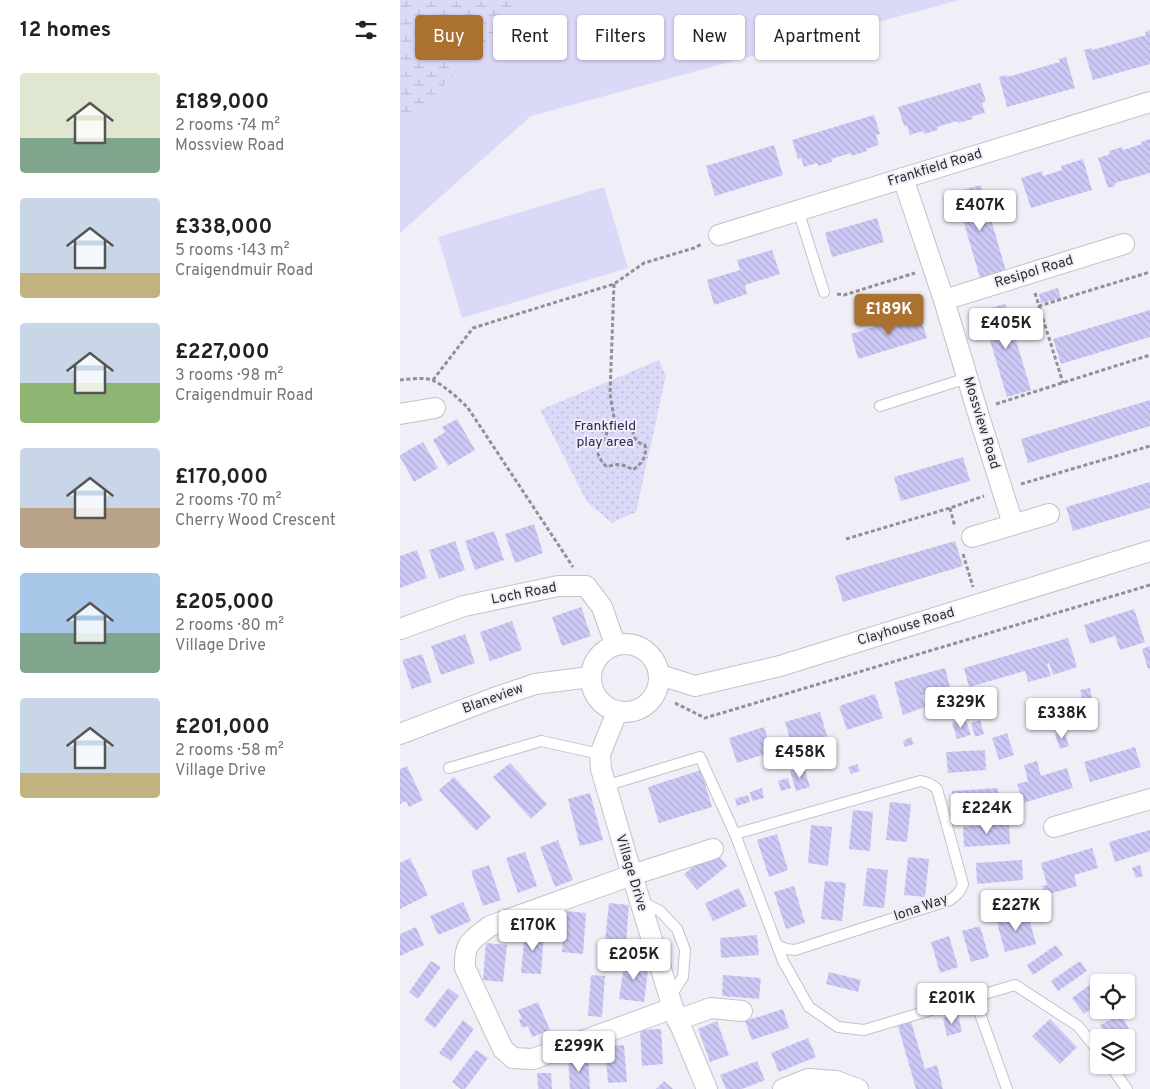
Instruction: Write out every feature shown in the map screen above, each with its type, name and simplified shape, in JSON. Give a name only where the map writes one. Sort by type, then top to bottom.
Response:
[{"type":"street","name":"Frankfield Road","points":[[719,235],[1150,102]]},
{"type":"street","name":"Mossview Road","points":[[903,178],[944,300],[976,410],[1013,524]]},
{"type":"street","name":"Resipol Road","points":[[944,300],[1124,244]]},
{"type":"street","points":[[400,414],[435,408]]},
{"type":"street","points":[[972,537],[1048,514]]},
{"type":"street","name":"Clayhouse Road","points":[[658,684],[695,686],[780,666],[1150,551]]},
{"type":"street","name":"Loch Road","points":[[400,629],[464,606],[558,586],[586,586]]},
{"type":"street","points":[[586,586],[602,607],[615,644]]},
{"type":"street","points":[[630,643],[643,648],[655,659],[658,684],[644,707],[631,712],[617,712],[598,699],[592,688],[591,668],[602,651],[615,644],[630,643]]},
{"type":"street","name":"Blaneview","points":[[400,734],[535,684],[590,677]]},
{"type":"street","name":"Village Drive","points":[[617,712],[600,754],[605,786],[673,1009],[707,1089]]},
{"type":"street","points":[[1054,827],[1150,799]]},
{"type":"street","points":[[713,848],[490,926],[470,941],[465,955],[465,968],[503,1049],[513,1058],[533,1059],[673,1009],[710,1003],[742,1011]]},
{"type":"street","points":[[783,1089],[808,1079],[836,1081],[858,1089]]},
{"type":"lane","points":[[798,210],[824,292]]},
{"type":"lane","points":[[880,406],[967,378]]},
{"type":"lane","points":[[449,768],[541,741],[600,754]]},
{"type":"lane","points":[[605,786],[700,757],[735,834],[783,961],[809,1007],[838,1027],[864,1030],[1015,985],[1078,1026],[1090,1041]]},
{"type":"lane","name":"Iona Way","points":[[735,834],[920,781],[928,782],[937,789],[963,884],[957,896],[950,900],[795,950],[777,945]]},
{"type":"lane","points":[[640,901],[660,911],[677,929],[685,950],[683,977],[673,1009]]},
{"type":"lane","points":[[974,997],[1007,1089]]},
{"type":"lane","points":[[1116,1074],[1127,1089]]},
{"type":"path","points":[[433,380],[473,328],[614,284],[644,262],[694,248],[719,235]]},
{"type":"path","points":[[824,292],[844,295],[933,267]]},
{"type":"path","points":[[1039,306],[1150,272]]},
{"type":"path","points":[[1029,273],[1063,383]]},
{"type":"path","points":[[614,284],[610,394],[615,423]]},
{"type":"path","points":[[976,410],[1150,355]]},
{"type":"path","points":[[400,380],[415,378],[433,380],[452,393],[468,408],[586,586]]},
{"type":"path","points":[[615,423],[634,427],[633,435],[635,439],[637,442],[645,445],[645,455],[642,463],[633,470],[622,464],[614,464],[607,467],[599,458],[596,446],[605,439],[608,428],[615,423]]},
{"type":"path","points":[[658,684],[705,718],[1150,586]]},
{"type":"green space","points":[[400,0],[959,0],[879,22],[879,15],[755,15],[755,55],[745,58],[745,15],[674,15],[674,60],[738,60],[531,116],[400,233]]},
{"type":"green space","points":[[400,0],[529,0],[514,15],[493,15],[493,36],[483,46],[483,15],[415,15],[415,60],[469,60],[400,129]]},
{"type":"green space","points":[[604,187],[628,268],[462,318],[438,237]]},
{"type":"green space","name":"Frankfield play area","points":[[659,360],[666,376],[636,512],[612,523],[587,502],[540,410]]},
{"type":"building","points":[[1150,30],[1150,64],[1093,80],[1084,50],[1092,48],[1092,50],[1146,35],[1145,32]]},
{"type":"building","points":[[1066,57],[1075,88],[1007,107],[999,77],[1007,75],[1007,77],[1060,62],[1059,59]]},
{"type":"building","points":[[980,83],[986,101],[982,103],[985,113],[972,116],[973,119],[958,123],[957,121],[937,127],[938,130],[924,134],[923,131],[910,135],[907,125],[904,126],[898,107]]},
{"type":"building","points":[[874,115],[880,134],[876,135],[879,145],[851,156],[851,153],[831,159],[832,162],[818,166],[817,163],[804,167],[801,158],[798,159],[792,140]]},
{"type":"building","points":[[1150,139],[1150,173],[1115,183],[1115,186],[1108,188],[1098,158],[1110,154],[1109,151],[1122,147],[1123,150],[1142,144],[1141,142]]},
{"type":"building","points":[[774,145],[783,175],[715,196],[706,166]]},
{"type":"building","points":[[1083,159],[1092,190],[1031,208],[1021,178],[1042,171],[1043,176],[1062,170],[1061,166]]},
{"type":"building","points":[[981,185],[1006,271],[980,278],[955,192]]},
{"type":"building","points":[[877,218],[884,242],[832,257],[825,233]]},
{"type":"building","points":[[772,250],[780,274],[745,285],[747,294],[714,305],[707,280],[740,270],[737,260]]},
{"type":"building","points":[[1058,288],[1061,298],[1041,303],[1039,294]]},
{"type":"building","points":[[1005,304],[1031,390],[1007,397],[981,311]]},
{"type":"building","points":[[1150,310],[1150,337],[1061,364],[1053,339]]},
{"type":"building","points":[[919,313],[927,338],[858,359],[851,334]]},
{"type":"building","points":[[1150,400],[1150,426],[1028,463],[1021,439]]},
{"type":"building","points":[[457,419],[475,450],[448,466],[433,440],[445,432],[442,427]]},
{"type":"building","points":[[423,442],[438,468],[414,482],[400,455]]},
{"type":"building","points":[[963,457],[970,481],[901,501],[894,477]]},
{"type":"building","points":[[1150,482],[1150,508],[1073,531],[1066,507]]},
{"type":"building","points":[[534,524],[543,553],[515,563],[505,534]]},
{"type":"building","points":[[494,531],[504,560],[475,570],[465,541]]},
{"type":"building","points":[[455,541],[465,570],[439,579],[429,550]]},
{"type":"building","points":[[955,541],[963,566],[843,602],[835,576]]},
{"type":"building","points":[[417,550],[427,578],[400,588],[400,556]]},
{"type":"building","points":[[581,607],[591,636],[562,646],[552,617]]},
{"type":"building","points":[[1134,609],[1145,642],[1120,650],[1115,636],[1090,644],[1084,625]]},
{"type":"building","points":[[512,621],[522,650],[490,661],[480,632]]},
{"type":"building","points":[[465,634],[475,663],[441,675],[431,646]]},
{"type":"building","points":[[1068,638],[1077,667],[1053,675],[1049,663],[1047,664],[1051,676],[1028,682],[1025,671],[969,687],[964,668]]},
{"type":"building","points":[[1150,646],[1150,668],[1148,669],[1142,649]]},
{"type":"building","points":[[422,654],[432,682],[412,689],[402,660]]},
{"type":"building","points":[[945,668],[950,687],[939,690],[944,707],[931,711],[926,694],[922,695],[925,707],[903,715],[894,682]]},
{"type":"building","points":[[1090,688],[1092,700],[1083,702],[1080,690]]},
{"type":"building","points":[[875,694],[883,718],[847,730],[839,706]]},
{"type":"building","points":[[1060,703],[1062,711],[1035,718],[1032,709]]},
{"type":"building","points":[[820,712],[827,736],[792,746],[785,722]]},
{"type":"building","points":[[965,718],[971,735],[957,739],[952,723]]},
{"type":"building","points":[[980,720],[984,734],[975,737],[971,723]]},
{"type":"building","points":[[764,727],[772,752],[737,763],[729,738]]},
{"type":"building","points":[[1064,731],[1069,746],[1060,749],[1055,734]]},
{"type":"building","points":[[1007,733],[1014,755],[999,760],[992,738]]},
{"type":"building","points":[[911,737],[914,744],[905,747],[903,741]]},
{"type":"building","points":[[1135,747],[1141,767],[1090,782],[1084,762]]},
{"type":"building","points":[[985,750],[986,770],[948,773],[946,752]]},
{"type":"building","points":[[1037,761],[1041,776],[1067,768],[1073,788],[1023,803],[1017,784],[1028,781],[1024,765]]},
{"type":"building","points":[[510,763],[547,804],[531,819],[493,777]]},
{"type":"building","points":[[857,764],[860,771],[851,774],[848,767]]},
{"type":"building","points":[[407,766],[423,800],[409,807],[406,801],[400,804],[400,769]]},
{"type":"building","points":[[804,767],[810,787],[796,791],[790,771]]},
{"type":"building","points":[[701,770],[712,807],[659,823],[648,787]]},
{"type":"building","points":[[454,777],[491,817],[476,831],[439,790]]},
{"type":"building","points":[[788,778],[791,788],[781,791],[778,781]]},
{"type":"building","points":[[762,788],[764,798],[752,801],[750,792]]},
{"type":"building","points":[[998,788],[999,808],[953,812],[952,791]]},
{"type":"building","points":[[590,793],[603,840],[580,846],[568,799]]},
{"type":"building","points":[[748,795],[750,802],[737,806],[735,799]]},
{"type":"building","points":[[890,802],[911,804],[907,842],[886,840]]},
{"type":"building","points":[[853,810],[873,812],[870,851],[849,849]]},
{"type":"building","points":[[1009,823],[1010,844],[964,847],[963,827]]},
{"type":"building","points":[[811,825],[832,827],[828,866],[808,863]]},
{"type":"building","points":[[1150,830],[1150,851],[1115,862],[1109,842]]},
{"type":"building","points":[[777,834],[788,870],[769,877],[757,840]]},
{"type":"building","points":[[558,840],[573,880],[555,887],[540,847]]},
{"type":"building","points":[[1092,848],[1098,868],[1074,875],[1077,886],[1049,894],[1048,890],[1044,892],[1042,886],[1047,885],[1041,863]]},
{"type":"building","points":[[714,850],[727,866],[697,890],[684,874]]},
{"type":"building","points":[[525,852],[537,886],[518,893],[506,858]]},
{"type":"building","points":[[908,857],[929,859],[925,897],[904,895]]},
{"type":"building","points":[[410,858],[428,895],[400,909],[400,863]]},
{"type":"building","points":[[1022,860],[1023,880],[977,884],[976,863]]},
{"type":"building","points":[[489,865],[501,900],[483,906],[471,871]]},
{"type":"building","points":[[1140,865],[1143,876],[1136,878],[1132,868]]},
{"type":"building","points":[[867,868],[888,870],[884,908],[863,906]]},
{"type":"building","points":[[825,881],[846,883],[842,921],[821,919]]},
{"type":"building","points":[[794,886],[805,923],[786,929],[774,892]]},
{"type":"building","points":[[739,888],[747,906],[713,921],[705,903]]},
{"type":"building","points":[[463,902],[471,921],[438,935],[430,916]]},
{"type":"building","points":[[609,903],[629,905],[626,943],[605,941]]},
{"type":"building","points":[[565,911],[586,913],[583,954],[562,952]]},
{"type":"building","points":[[1027,911],[1036,944],[1005,952],[996,919]]},
{"type":"building","points":[[980,926],[989,957],[971,962],[962,931]]},
{"type":"building","points":[[416,927],[424,945],[400,956],[400,934]]},
{"type":"building","points":[[525,929],[544,931],[541,974],[521,973]]},
{"type":"building","points":[[757,935],[759,955],[721,958],[720,938]]},
{"type":"building","points":[[949,936],[958,967],[940,973],[931,942]]},
{"type":"building","points":[[486,943],[507,945],[503,982],[483,980]]},
{"type":"building","points":[[1056,945],[1063,955],[1033,975],[1027,965]]},
{"type":"building","points":[[625,959],[649,962],[644,1002],[619,999]]},
{"type":"building","points":[[431,961],[441,967],[418,999],[409,992]]},
{"type":"building","points":[[1080,961],[1087,971],[1058,991],[1051,981]]},
{"type":"building","points":[[829,972],[861,980],[858,992],[826,984]]},
{"type":"building","points":[[591,975],[605,976],[602,1017],[588,1016]]},
{"type":"building","points":[[723,975],[761,978],[759,999],[722,996]]},
{"type":"building","points":[[1090,985],[1090,1010],[1084,1014],[1072,998]]},
{"type":"building","points":[[448,988],[459,996],[435,1028],[424,1020]]},
{"type":"building","points":[[538,1002],[550,1030],[532,1037],[528,1026],[522,1028],[519,1020],[522,1019],[518,1010]]},
{"type":"building","points":[[783,1009],[789,1028],[752,1040],[745,1021]]},
{"type":"building","points":[[958,1014],[962,1032],[947,1036],[943,1018]]},
{"type":"building","points":[[1050,1019],[1077,1047],[1060,1064],[1032,1036]]},
{"type":"building","points":[[1111,1019],[1124,1019],[1129,1029],[1102,1029],[1100,1025]]},
{"type":"building","points":[[463,1020],[474,1029],[451,1061],[439,1053]]},
{"type":"building","points":[[717,1021],[729,1055],[710,1062],[698,1029]]},
{"type":"building","points":[[911,1021],[925,1069],[937,1065],[943,1089],[916,1089],[898,1026]]},
{"type":"building","points":[[661,1029],[663,1064],[642,1066],[640,1030]]},
{"type":"building","points":[[808,1038],[816,1057],[779,1072],[771,1053]]},
{"type":"building","points":[[624,1045],[627,1082],[608,1083],[605,1046]]},
{"type":"building","points":[[476,1050],[488,1058],[465,1089],[461,1089],[452,1082]]},
{"type":"building","points":[[588,1056],[590,1089],[570,1089],[568,1057]]},
{"type":"building","points":[[757,1061],[765,1080],[742,1089],[726,1089],[720,1075]]},
{"type":"building","points":[[537,1073],[551,1073],[552,1089],[538,1089]]},
{"type":"building","points":[[664,1081],[673,1089],[656,1089]]}]
